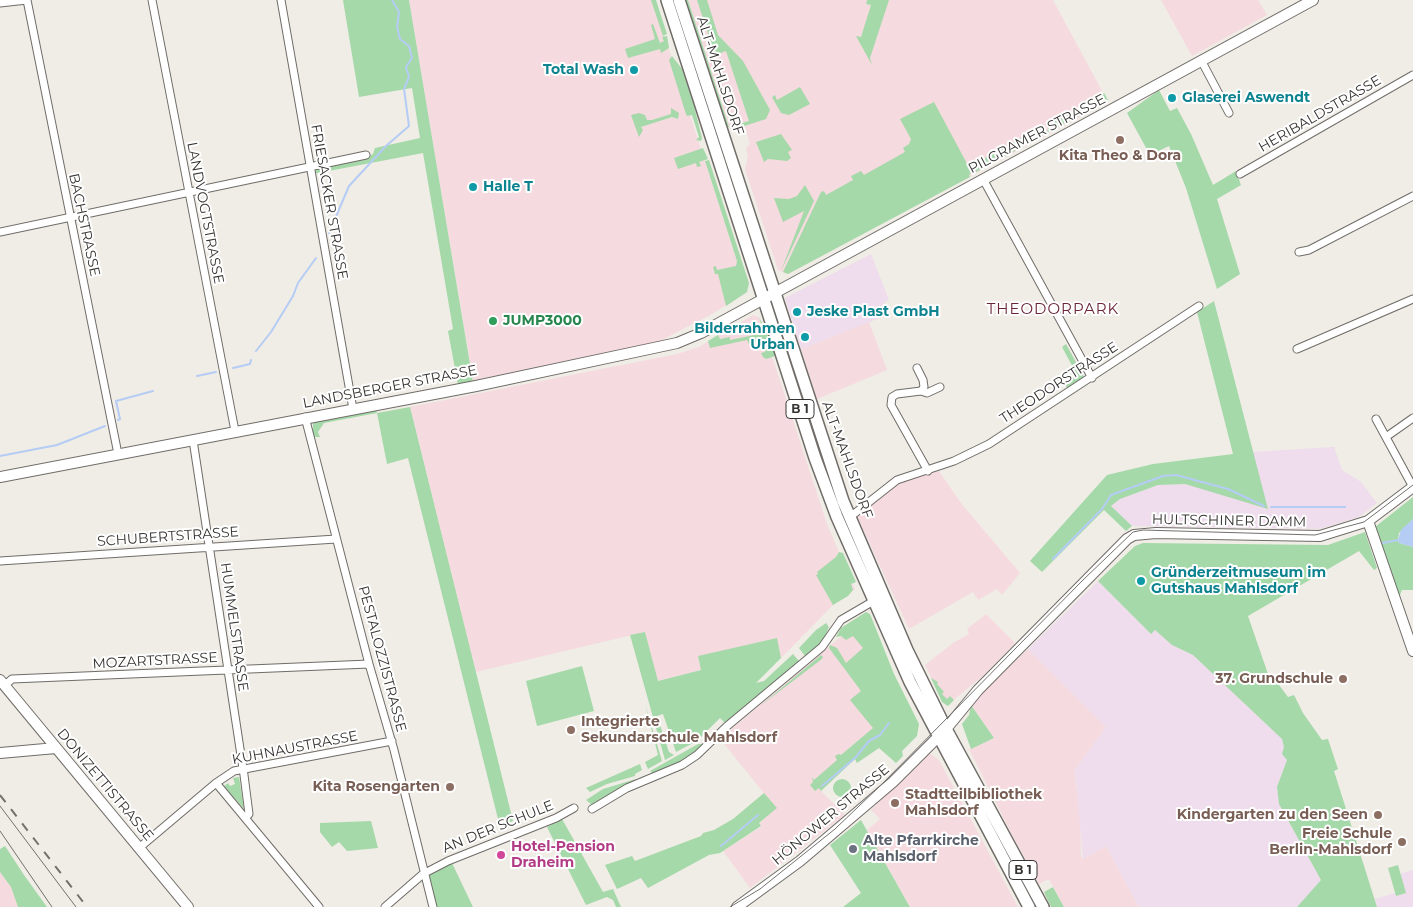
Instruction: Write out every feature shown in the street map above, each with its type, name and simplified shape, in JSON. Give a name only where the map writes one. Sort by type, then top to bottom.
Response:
[{"type":"main road","name":"ALT-MAHLSDORF","points":[[667,0],[769,295],[879,598]]},
{"type":"main road","name":"ALT-MAHLSDORF","points":[[679,0],[834,508],[907,650],[942,734],[1029,907]]},
{"type":"main road","name":"ALT-MAHLSDORF","points":[[942,734],[1043,907]]},
{"type":"street","points":[[0,3],[27,0]]},
{"type":"street","name":"BACHSTRASSE","points":[[27,0],[118,454]]},
{"type":"street","name":"LANDVOGTSTRASSE","points":[[152,0],[235,431]]},
{"type":"street","name":"FRIESACKER STRASSE","points":[[281,0],[352,409]]},
{"type":"street","name":"PILGRAMER STRASSE","points":[[769,295],[1313,0]]},
{"type":"street","points":[[1201,60],[1228,113]]},
{"type":"street","name":"HERIBALDSTRASSE","points":[[1240,174],[1413,75]]},
{"type":"street","points":[[0,232],[366,155]]},
{"type":"street","points":[[983,179],[1092,378]]},
{"type":"street","points":[[1299,252],[1308,250],[1413,196]]},
{"type":"street","name":"LANDSBERGER STRASSE","points":[[0,477],[352,409],[677,343],[701,333],[769,295]]},
{"type":"street","points":[[1296,350],[1413,299]]},
{"type":"street","name":"THEODORSTRASSE","points":[[850,517],[897,480],[928,471],[989,444],[1199,306]]},
{"type":"street","points":[[917,368],[923,380],[924,387],[921,391]]},
{"type":"street","points":[[928,471],[892,405],[892,396],[921,391],[927,393],[940,387]]},
{"type":"street","name":"PESTALOZZISTRASSE","points":[[305,417],[369,664],[392,742],[423,874],[433,907]]},
{"type":"street","points":[[1386,437],[1413,418]]},
{"type":"street","points":[[1376,419],[1413,487]]},
{"type":"street","name":"HUMMELSTRASSE","points":[[193,440],[243,769],[249,814],[246,817]]},
{"type":"street","name":"HULTSCHINER DAMM","points":[[942,734],[978,690],[1127,539],[1134,535],[1156,532],[1320,536],[1368,521],[1413,487]]},
{"type":"street","points":[[1368,521],[1413,651]]},
{"type":"street","name":"SCHUBERTSTRASSE","points":[[0,560],[336,539]]},
{"type":"street","points":[[592,809],[628,788],[690,760],[822,647],[841,620],[879,598]]},
{"type":"street","name":"MOZARTSTRASSE","points":[[2,683],[12,680],[369,664]]},
{"type":"street","name":"DONIZETTISTRASSE","points":[[2,683],[188,907]]},
{"type":"street","name":"HÖNOWER STRASSE","points":[[737,907],[761,891],[852,818],[942,734]]},
{"type":"street","name":"KUHNAUSTRASSE","points":[[139,848],[216,783],[234,771],[392,742]]},
{"type":"street","points":[[0,752],[56,748]]},
{"type":"street","points":[[216,783],[319,907]]},
{"type":"street","name":"AN DER SCHULE","points":[[385,907],[423,874],[465,853],[556,818],[574,808]]},
{"type":"shaded area","points":[[409,0],[653,0],[747,292],[712,314],[658,342],[473,380]]},
{"type":"shaded area","points":[[688,0],[1053,0],[1108,102],[788,274],[778,270],[745,169],[748,157],[746,148],[750,144],[745,127],[730,129]]},
{"type":"shaded area","points":[[1161,0],[1258,0],[1267,15],[1192,56]]},
{"type":"shaded area","points":[[871,254],[889,300],[884,302],[890,314],[801,349],[785,298]]},
{"type":"shaded area","points":[[753,315],[759,317],[827,524],[855,589],[833,605],[781,658],[776,638],[698,657],[701,670],[657,681],[645,632],[476,672],[410,407],[677,354],[699,347]]},
{"type":"shaded area","points":[[869,322],[887,370],[817,399],[801,349]]},
{"type":"shaded area","points":[[1334,447],[1342,470],[1361,482],[1377,503],[1359,517],[1319,529],[1132,526],[1111,506],[1120,499],[1158,485],[1185,484],[1268,508],[1252,452]]},
{"type":"shaded area","points":[[939,471],[961,503],[1020,573],[1002,595],[997,589],[978,600],[973,592],[909,629],[857,516],[898,482]]},
{"type":"shaded area","points":[[1098,581],[1150,633],[1155,630],[1172,645],[1193,655],[1282,739],[1287,760],[1277,787],[1279,804],[1321,880],[1297,907],[1139,907],[1106,846],[1083,859],[1075,770],[1106,727],[1028,649]]},
{"type":"shaded area","points":[[986,614],[1015,643],[984,675],[946,706],[925,665],[953,643],[969,634],[967,629]]},
{"type":"shaded area","points":[[872,628],[874,728],[850,747],[821,791],[845,815],[750,888],[723,851],[761,827],[759,824],[776,808],[720,739],[845,633]]},
{"type":"shaded area","points":[[1028,649],[1106,727],[1075,770],[1076,788],[1079,788],[1081,856],[1083,859],[1106,846],[1139,907],[1064,907],[1049,879],[1039,884],[969,749],[994,738],[971,705]]},
{"type":"shaded area","points":[[929,753],[939,760],[1018,907],[910,907],[867,830],[880,819],[871,810]]},
{"type":"shaded area","points":[[1413,870],[1413,907],[1377,907],[1375,899],[1395,893],[1396,896],[1406,893],[1400,874]]},
{"type":"shaded area","points":[[0,872],[11,887],[18,907],[0,907]]},
{"type":"green space","points":[[343,0],[409,0],[473,382],[458,385],[448,331],[453,329],[423,153],[313,174],[318,167],[368,157],[373,154],[375,148],[420,138],[412,88],[359,97]]},
{"type":"green space","points":[[651,0],[656,0],[667,34],[663,36]]},
{"type":"green space","points":[[682,0],[688,0],[729,127],[749,121],[726,51],[715,55],[697,0],[707,0],[718,35],[743,61],[770,110],[766,119],[735,129],[725,126]]},
{"type":"green space","points":[[867,0],[889,0],[870,58],[872,65],[856,36],[861,37],[871,5],[866,4]]},
{"type":"green space","points":[[653,24],[660,43],[664,41],[662,37],[667,36],[669,48],[661,53],[660,49],[628,58],[625,49],[655,39],[651,25]]},
{"type":"green space","points":[[672,56],[682,69],[694,106],[702,138],[701,141],[696,140],[699,137],[692,115],[687,116],[685,111],[669,60]]},
{"type":"green space","points":[[800,87],[810,104],[789,115],[781,113],[772,97],[775,95],[777,100]]},
{"type":"green space","points":[[1159,90],[1170,111],[1177,108],[1191,134],[1213,185],[1236,171],[1241,185],[1217,199],[1240,274],[1217,289],[1186,188],[1169,146],[1150,155],[1127,113]]},
{"type":"green space","points":[[1104,93],[1108,100],[976,172],[973,166],[987,157],[1032,132],[1038,136],[1048,130],[1049,123],[1085,107]]},
{"type":"green space","points":[[934,102],[972,173],[969,175],[970,177],[788,274],[783,272],[821,192],[824,191],[826,195],[853,180],[851,176],[861,171],[864,175],[905,152],[903,148],[909,144],[911,139],[900,119]]},
{"type":"green space","points":[[671,108],[679,113],[678,119],[672,117],[641,127],[643,130],[639,137],[631,115],[639,113],[645,115],[647,120],[652,120],[671,114]]},
{"type":"green space","points":[[781,134],[792,150],[788,152],[791,158],[787,161],[768,159],[764,162],[756,142]]},
{"type":"green space","points":[[703,148],[708,159],[699,162],[701,166],[697,167],[696,163],[678,169],[674,158]]},
{"type":"green space","points":[[709,160],[749,283],[747,292],[726,306],[718,274],[715,274],[713,267],[716,266],[717,270],[736,266],[737,261],[705,161]]},
{"type":"green space","points":[[805,185],[814,201],[781,271],[804,211],[783,222],[774,198],[789,199],[797,196]]},
{"type":"green space","points":[[1214,301],[1268,509],[1185,484],[1158,485],[1120,499],[1111,506],[1132,526],[1126,531],[1104,510],[1042,572],[1030,561],[1107,475],[1153,464],[1233,454],[1197,312]]},
{"type":"green space","points":[[759,317],[768,334],[775,356],[766,359],[763,357],[761,353],[765,352],[762,340],[749,344],[747,340],[710,348],[708,341],[718,335],[720,339],[730,337],[730,340],[764,333]]},
{"type":"green space","points":[[1066,344],[1084,377],[1068,390],[1062,379],[1075,371],[1062,347]]},
{"type":"green space","points":[[791,365],[805,397],[845,518],[835,500],[789,366]]},
{"type":"green space","points":[[410,407],[513,821],[500,827],[408,458],[387,464],[377,413]]},
{"type":"green space","points":[[376,409],[377,413],[324,423],[318,432],[320,437],[313,437],[313,422]]},
{"type":"green space","points":[[1413,497],[1413,519],[1399,533],[1398,540],[1399,543],[1413,547],[1413,590],[1402,590],[1399,597],[1375,527]]},
{"type":"green space","points":[[1365,532],[1377,568],[1374,570],[1359,551],[1248,616],[1268,674],[1270,673],[1288,697],[1294,695],[1303,713],[1322,740],[1328,739],[1338,769],[1334,771],[1377,907],[1297,907],[1321,880],[1279,804],[1277,787],[1287,760],[1282,754],[1284,747],[1282,739],[1193,655],[1172,645],[1155,630],[1151,634],[1098,581],[1135,546],[1143,543],[1328,545]]},
{"type":"green space","points":[[839,552],[843,553],[856,582],[851,584],[853,590],[848,596],[833,605],[816,575]]},
{"type":"green space","points":[[866,612],[870,614],[894,674],[919,724],[917,736],[902,751],[903,756],[896,763],[879,748],[857,763],[855,759],[821,791],[819,788],[815,791],[810,785],[813,782],[812,777],[814,780],[837,760],[835,756],[841,755],[873,728],[850,700],[861,691],[829,648],[830,645],[837,648],[846,663],[863,648],[853,636],[846,640],[841,636],[836,637],[841,628]]},
{"type":"green space","points":[[826,623],[829,627],[823,641],[805,656],[799,648],[816,630]]},
{"type":"green space","points":[[645,632],[658,681],[701,670],[698,656],[777,638],[781,658],[756,683],[764,681],[793,654],[799,661],[725,723],[720,718],[697,741],[676,752],[663,714],[657,716],[669,752],[674,755],[665,760],[630,635]]},
{"type":"green space","points":[[821,655],[822,659],[760,706]]},
{"type":"green space","points":[[582,666],[594,711],[537,726],[526,681]]},
{"type":"green space","points":[[931,678],[938,682],[937,684],[944,692],[942,694],[947,699],[950,696],[954,700],[948,706],[942,702]]},
{"type":"green space","points":[[645,704],[662,761],[648,769],[645,762],[658,755]]},
{"type":"green space","points":[[971,705],[994,738],[971,749],[962,724],[969,715]]},
{"type":"green space","points":[[698,744],[704,744],[683,763],[653,774],[650,771]]},
{"type":"green space","points":[[640,764],[642,770],[635,774],[635,776],[607,784],[590,792],[586,788]]},
{"type":"green space","points":[[239,777],[244,809],[224,786],[228,783],[230,786],[235,784],[233,778]]},
{"type":"green space","points":[[636,779],[637,781],[592,805],[586,800],[603,789]]},
{"type":"green space","points":[[838,779],[846,779],[851,784],[849,795],[838,797],[833,792],[833,784]]},
{"type":"green space","points":[[764,793],[777,808],[759,823],[761,826],[720,853],[709,855],[648,888],[641,878],[617,889],[605,865],[632,856],[635,861],[701,836],[703,833],[714,830],[733,819]]},
{"type":"green space","points":[[562,819],[603,892],[613,889],[621,907],[616,907],[613,900],[607,897],[586,905],[547,827]]},
{"type":"green space","points":[[861,820],[910,907],[843,907],[861,893],[830,845]]},
{"type":"green space","points":[[371,821],[378,848],[347,851],[339,842],[332,847],[320,832],[320,823]]},
{"type":"green space","points":[[5,846],[47,907],[18,907],[11,887],[0,872],[0,849]]},
{"type":"green space","points":[[452,863],[473,907],[436,907],[426,877]]},
{"type":"green space","points":[[1398,865],[1406,893],[1396,896],[1388,868]]},
{"type":"green space","points":[[1053,887],[1064,907],[1051,907],[1044,892]]},
{"type":"water","points":[[1413,519],[1413,547],[1399,543],[1398,540],[1401,530]]},
{"type":"waterway","points":[[329,233],[349,186],[386,146],[409,126],[404,89],[409,77],[406,67],[412,58],[409,46],[400,39],[397,27],[399,12],[392,0]]},
{"type":"waterway","points":[[256,351],[271,332],[293,296],[298,283],[316,258]]},
{"type":"waterway","points":[[233,368],[250,364],[251,360]]},
{"type":"waterway","points":[[197,376],[216,372]]},
{"type":"waterway","points":[[118,420],[120,419],[116,401],[153,391]]},
{"type":"waterway","points":[[0,456],[57,445],[105,426]]},
{"type":"waterway","points":[[1053,559],[1102,509],[1111,495],[1163,476],[1176,475],[1228,489],[1264,506]]},
{"type":"waterway","points":[[1271,507],[1345,507]]},
{"type":"waterway","points":[[1383,543],[1398,540]]},
{"type":"waterway","points":[[822,786],[855,758],[869,741],[880,735],[889,723]]},
{"type":"waterway","points":[[721,846],[758,815]]},
{"type":"tram line","points":[[730,907],[760,889],[835,829],[1133,532],[1143,530],[1315,535],[1364,522],[1413,485]]},
{"type":"tram line","points":[[0,806],[76,907]]},
{"type":"tram line","points":[[0,831],[52,907]]},
{"type":"railway","points":[[0,795],[87,907]]},
{"type":"place","name":"Total Wash","points":[[634,70]]},
{"type":"place","name":"Glaserei Aswendt","points":[[1172,98]]},
{"type":"place","name":"Kita Theo & Dora","points":[[1120,140]]},
{"type":"place","name":"Halle T","points":[[473,187]]},
{"type":"place","name":"Jeske Plast GmbH","points":[[797,312]]},
{"type":"place","name":"JUMP3000","points":[[493,321]]},
{"type":"place","name":"Bilderrahmen Urban","points":[[805,337]]},
{"type":"place","name":"Gründerzeitmuseum im Gutshaus Mahlsdorf","points":[[1141,581]]},
{"type":"place","name":"37. Grundschule","points":[[1343,679]]},
{"type":"place","name":"Integrierte Sekundarschule Mahlsdorf","points":[[571,730]]},
{"type":"place","name":"Kita Rosengarten","points":[[450,787]]},
{"type":"place","name":"Stadtteilbibliothek Mahlsdorf","points":[[895,803]]},
{"type":"place","name":"Kindergarten zu den Seen","points":[[1378,815]]},
{"type":"place","name":"Freie Schule Berlin-Mahlsdorf","points":[[1402,842]]},
{"type":"place","name":"Alte Pfarrkirche Mahlsdorf","points":[[853,849]]},
{"type":"place","name":"Hotel-Pension Draheim","points":[[501,855]]},
{"type":"district","name":"THEODORPARK","points":[[1053,310]]}]
